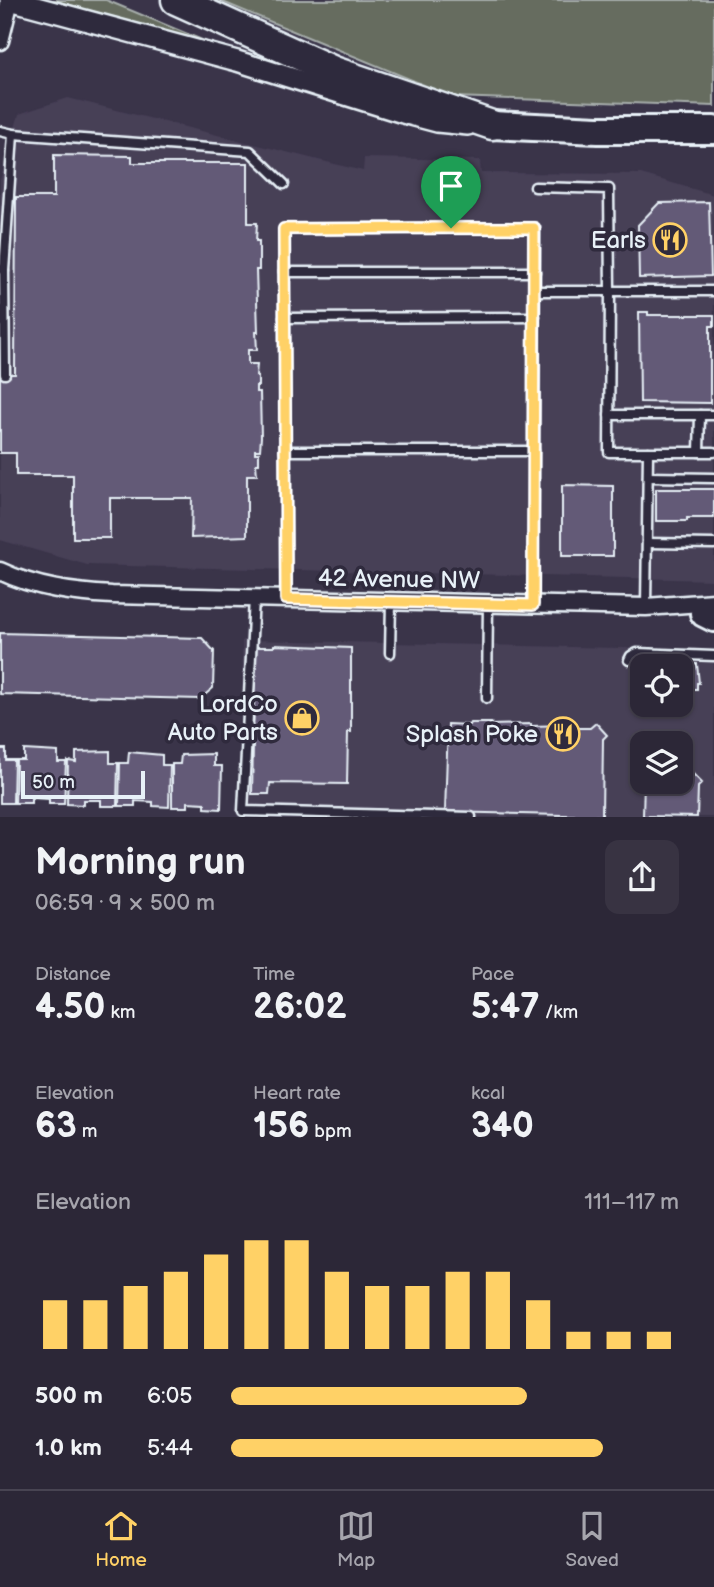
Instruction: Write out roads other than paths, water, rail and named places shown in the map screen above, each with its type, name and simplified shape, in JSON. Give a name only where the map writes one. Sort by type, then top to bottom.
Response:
[{"type":"highway","points":[[176,0],[334,71],[492,125],[714,130]]},
{"type":"highway","points":[[662,130],[714,150]]},
{"type":"street","points":[[0,41],[10,0],[237,61],[437,122],[492,125]]},
{"type":"street","name":"42 Avenue NW","points":[[0,571],[30,583],[87,594],[674,606],[712,612]]},
{"type":"lane","points":[[0,131],[250,151],[284,184]]},
{"type":"lane","points":[[5,374],[2,270],[13,134]]},
{"type":"lane","points":[[535,187],[609,189],[609,452],[714,452]]},
{"type":"lane","points":[[286,599],[284,229],[534,228],[533,605]]},
{"type":"lane","points":[[284,272],[535,272]]},
{"type":"lane","points":[[535,291],[714,291]]},
{"type":"lane","points":[[284,318],[535,317]]},
{"type":"lane","points":[[609,415],[713,415]]},
{"type":"lane","points":[[699,415],[699,452]]},
{"type":"lane","points":[[285,451],[534,451]]},
{"type":"lane","points":[[646,607],[648,452]]},
{"type":"lane","points":[[648,477],[714,478]]},
{"type":"lane","points":[[648,543],[714,544]]},
{"type":"lane","points":[[254,598],[243,811],[471,817]]},
{"type":"lane","points":[[390,653],[391,602]]},
{"type":"lane","points":[[487,698],[488,604]]},
{"type":"lane","points":[[629,660],[637,653],[714,656]]},
{"type":"place","name":"Earls","points":[[670,240]]},
{"type":"place","name":"LordCo Auto Parts","points":[[302,718]]},
{"type":"place","name":"Splash Poke","points":[[563,734]]}]
